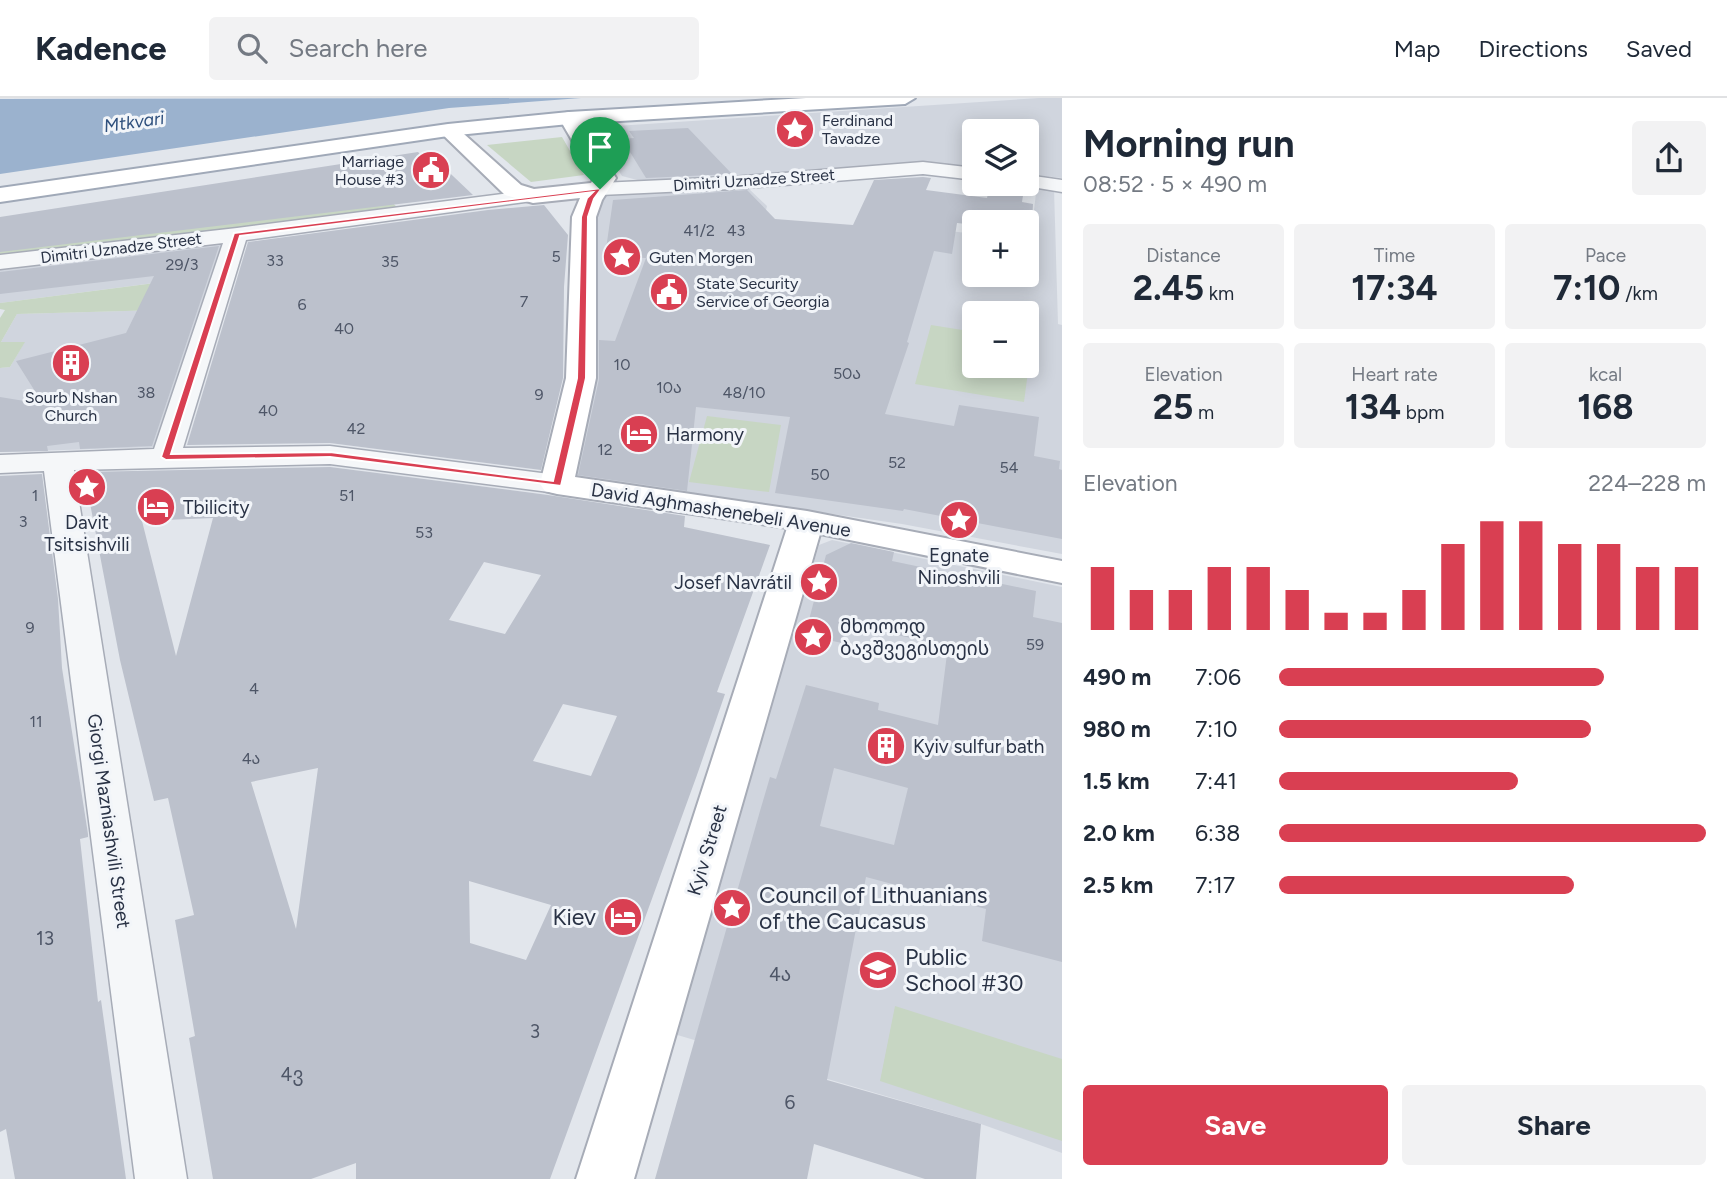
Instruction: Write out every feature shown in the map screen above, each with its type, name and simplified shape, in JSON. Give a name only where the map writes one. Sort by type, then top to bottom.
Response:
[{"type":"main road","points":[[0,195],[448,130],[569,118],[905,98]]},
{"type":"main road","points":[[558,484],[581,378],[584,217],[594,196],[605,183],[604,172],[569,118]]},
{"type":"main road","points":[[448,130],[513,190],[541,195],[594,196]]},
{"type":"main road","name":"David Aghmashenebeli Avenue","points":[[558,484],[807,521],[1062,572]]},
{"type":"main road","name":"Kyiv Street","points":[[605,1179],[807,521]]},
{"type":"street","name":"Dimitri Uznadze Street","points":[[594,196],[923,168],[962,172]]},
{"type":"street","points":[[1039,183],[1062,186]]},
{"type":"street","name":"Dimitri Uznadze Street","points":[[0,262],[541,195]]},
{"type":"street","points":[[166,457],[237,234]]},
{"type":"street","name":"David Aghmashenebeli Avenue","points":[[0,464],[166,457],[330,455],[558,484]]},
{"type":"street","name":"Giorgi Mazniashvili Street","points":[[58,462],[161,1179]]},
{"type":"shaded area","points":[[1062,98],[1062,178],[1039,175],[1039,119],[962,119],[962,166],[922,164],[649,183],[622,176],[593,131],[616,126]]},
{"type":"shaded area","points":[[1039,186],[1054,189],[1058,324],[1062,325],[1062,554],[902,524],[576,477],[572,474],[595,206],[603,197],[617,193],[748,188],[767,206],[756,250],[932,229],[962,232],[962,287],[1039,287],[1039,210],[1034,210],[1036,196],[1039,196]]},
{"type":"shaded area","points":[[217,242],[224,245],[158,447],[0,452],[0,368],[10,367],[24,343],[1,342],[17,314],[198,309],[154,283],[0,303],[0,268]]},
{"type":"shaded area","points":[[832,540],[1062,587],[1062,1153],[981,1124],[674,1034],[819,545]]},
{"type":"green space","points":[[562,137],[584,175],[531,182],[487,145]]},
{"type":"green space","points":[[377,184],[399,210],[0,258],[0,244]]},
{"type":"green space","points":[[155,283],[198,309],[17,314],[1,342],[25,342],[10,367],[0,368],[0,318],[5,310],[0,309],[0,303]]},
{"type":"green space","points":[[931,325],[962,330],[962,378],[1027,378],[1024,402],[915,384]]},
{"type":"green space","points":[[707,416],[781,425],[769,492],[689,482]]},
{"type":"green space","points":[[895,1006],[1062,1059],[1062,1141],[880,1081]]},
{"type":"water","name":"Mtkvari","points":[[581,98],[449,108],[0,174],[0,99]]},
{"type":"building","points":[[688,128],[732,174],[646,178],[622,139],[634,138],[629,131]]},
{"type":"building","points":[[418,152],[425,159],[434,158],[473,195],[0,252],[0,217]]},
{"type":"building","points":[[931,178],[926,190],[987,198],[1023,196],[1022,202],[1033,204],[1033,210],[962,210],[962,224],[957,223],[952,254],[934,251],[907,342],[909,343],[885,414],[954,426],[959,405],[1039,417],[1034,456],[1060,461],[1059,469],[1062,470],[1062,539],[904,509],[903,511],[775,493],[790,417],[696,407],[687,491],[578,475],[599,379],[599,340],[615,341],[646,258],[605,256],[613,200],[747,190],[775,219],[853,225],[874,180]]},
{"type":"building","points":[[544,205],[568,235],[564,287],[563,378],[541,470],[330,443],[187,445],[248,242]]},
{"type":"building","points":[[219,246],[152,446],[80,449],[79,442],[47,446],[48,451],[0,452],[0,397],[43,404],[16,361],[126,333],[154,276],[0,294],[0,272]]},
{"type":"building","points":[[330,467],[685,516],[684,527],[770,545],[717,692],[725,694],[697,775],[550,1179],[356,1179],[356,1163],[311,1179],[213,1179],[189,1038],[195,1036],[175,920],[194,915],[168,798],[154,801],[120,660],[84,472]],"holes":[[[213,518],[176,656],[142,521]],[[484,562],[541,575],[505,634],[449,620]],[[563,704],[617,716],[591,776],[533,761]],[[318,768],[296,929],[251,782]],[[469,881],[551,905],[526,960],[470,943]]]},
{"type":"building","points":[[42,474],[58,599],[62,668],[88,834],[88,837],[80,839],[98,1002],[101,1000],[126,1179],[15,1179],[6,1129],[0,1132],[0,476]]},
{"type":"building","points":[[851,543],[894,552],[892,561],[1036,591],[1033,617],[1062,623],[1062,962],[982,941],[986,909],[866,877],[827,1080],[981,1124],[976,1179],[925,1179],[814,1144],[807,1179],[655,1179],[770,777],[776,779],[806,685],[879,703],[878,710],[938,725],[948,646],[846,624],[842,643],[805,635],[826,555]],"holes":[[[834,768],[908,788],[894,845],[820,826]]]},
{"type":"place","name":"Ferdinand Tavadze","points":[[795,129]]},
{"type":"place","name":"Marriage House #3","points":[[431,170]]},
{"type":"place","name":"Guten Morgen","points":[[622,257]]},
{"type":"place","name":"State Security Service of Georgia","points":[[669,292]]},
{"type":"place","name":"Sourb Nshan Church","points":[[71,363]]},
{"type":"place","name":"Harmony","points":[[639,434]]},
{"type":"place","name":"Davit Tsitsishvili","points":[[87,487]]},
{"type":"place","name":"Tbilicity","points":[[156,507]]},
{"type":"place","name":"Egnate Ninoshvili","points":[[959,520]]},
{"type":"place","name":"Josef Navrátil","points":[[819,582]]},
{"type":"place","name":"მხოოოდ ბავშვეგისთეის","points":[[813,637]]},
{"type":"place","name":"Kyiv sulfur bath","points":[[886,746]]},
{"type":"place","name":"Council of Lithuanians of the Caucasus","points":[[732,908]]},
{"type":"place","name":"Kiev","points":[[623,917]]},
{"type":"place","name":"Public School #30","points":[[878,970]]},
{"type":"route","points":[[600,189],[591,198],[584,217],[581,378],[558,484],[330,455],[166,457],[237,234],[600,189]]}]
